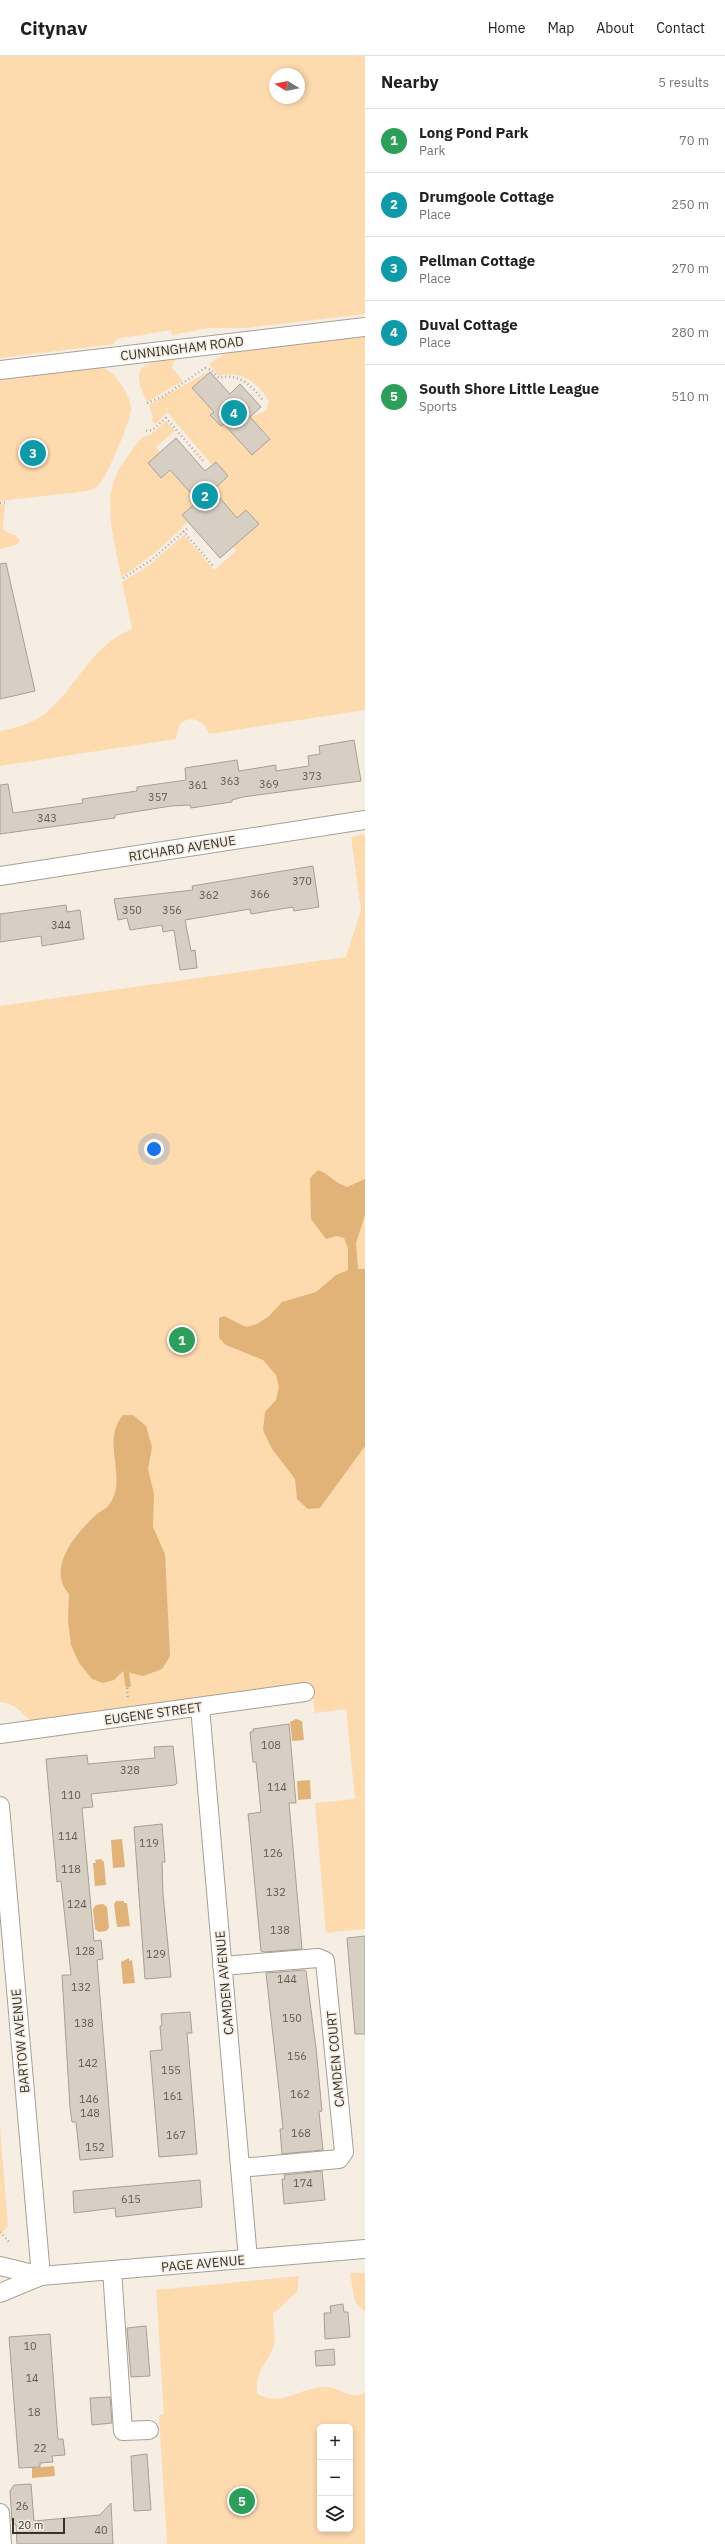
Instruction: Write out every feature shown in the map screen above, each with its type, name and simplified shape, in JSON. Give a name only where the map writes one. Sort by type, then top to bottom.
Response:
[{"type":"street","name":"CUNNINGHAM ROAD","points":[[0,370],[365,326]]},
{"type":"street","name":"RICHARD AVENUE","points":[[0,876],[365,820]]},
{"type":"street","name":"EUGENE STREET","points":[[0,1734],[305,1692]]},
{"type":"street","name":"CAMDEN AVENUE","points":[[200,1707],[248,2259]]},
{"type":"street","name":"BARTOW AVENUE","points":[[0,1806],[41,2276]]},
{"type":"street","name":"CAMDEN COURT","points":[[222,1966],[318,1958],[325,1961],[344,2152],[339,2159],[240,2168]]},
{"type":"street","name":"PAGE AVENUE","points":[[0,2293],[41,2276],[365,2249]]},
{"type":"street","name":"PAGE AVENUE","points":[[0,2266],[41,2276]]},
{"type":"street","points":[[112,2270],[124,2432],[149,2430]]},
{"type":"street","points":[[0,2513],[2,2544]]},
{"type":"path","points":[[146,403],[164,396],[205,368],[211,370],[219,378],[228,376],[245,382],[263,400]]},
{"type":"path","points":[[146,431],[152,430],[166,418],[205,463]]},
{"type":"path","points":[[0,503],[6,502]]},
{"type":"path","points":[[123,578],[143,567],[189,527]]},
{"type":"path","points":[[183,531],[214,567]]},
{"type":"path","points":[[0,2232],[11,2244]]},
{"type":"shaded area","points":[[0,56],[365,56],[365,314],[246,328],[209,328],[172,335],[171,330],[121,338],[116,340],[114,344],[0,358]]},
{"type":"shaded area","points":[[365,335],[365,710],[209,734],[201,722],[192,719],[179,725],[176,739],[0,766],[0,731],[26,724],[40,717],[63,696],[103,647],[116,637],[132,629],[122,582],[148,566],[184,535],[214,570],[236,551],[233,547],[259,524],[246,510],[237,518],[213,490],[228,476],[216,462],[212,465],[167,412],[156,424],[151,421],[153,417],[149,405],[209,371],[192,389],[214,412],[211,415],[221,426],[224,424],[252,454],[270,438],[250,417],[266,411],[269,402],[260,389],[249,380],[235,375],[219,376],[209,364],[230,350]]},
{"type":"shaded area","points":[[177,356],[172,368],[183,381],[147,402],[139,380],[142,368],[155,361]]},
{"type":"shaded area","points":[[100,367],[111,372],[116,377],[125,390],[131,409],[127,425],[118,448],[99,485],[88,491],[0,501],[0,377]]},
{"type":"shaded area","points":[[166,421],[175,431],[156,447],[160,452],[148,463],[161,478],[170,470],[198,501],[182,515],[188,522],[139,565],[121,577],[112,529],[110,504],[114,481],[122,464],[142,437],[150,435]]},
{"type":"shaded area","points":[[5,504],[3,529],[6,532],[16,535],[20,541],[16,545],[0,549],[0,505]]},
{"type":"shaded area","points":[[365,834],[365,1929],[326,1933],[315,1803],[355,1799],[346,1709],[315,1713],[310,1682],[31,1722],[14,1706],[0,1702],[0,1006],[346,957],[361,910],[351,837]]},
{"type":"shaded area","points":[[318,1170],[347,1187],[365,1179],[365,1215],[356,1243],[358,1269],[365,1269],[365,1446],[320,1508],[308,1509],[297,1499],[295,1479],[272,1449],[263,1430],[265,1412],[276,1400],[279,1387],[276,1375],[263,1360],[226,1345],[219,1338],[219,1318],[224,1316],[246,1327],[257,1324],[269,1316],[282,1302],[316,1292],[336,1275],[348,1270],[348,1248],[344,1238],[336,1236],[326,1239],[311,1219],[310,1178]]},
{"type":"shaded area","points":[[123,1415],[133,1415],[146,1426],[152,1447],[148,1469],[154,1494],[153,1527],[165,1554],[170,1656],[162,1669],[143,1676],[123,1671],[114,1680],[103,1683],[92,1679],[79,1663],[71,1645],[68,1620],[69,1594],[63,1584],[61,1573],[62,1562],[66,1551],[89,1522],[109,1505],[114,1494],[116,1472],[114,1437],[117,1426]]},
{"type":"shaded area","points":[[296,1719],[302,1721],[304,1740],[292,1741],[290,1722]]},
{"type":"shaded area","points":[[310,1780],[311,1799],[298,1800],[297,1781]]},
{"type":"shaded area","points":[[122,1839],[125,1867],[113,1868],[111,1840]]},
{"type":"shaded area","points":[[101,1859],[104,1862],[106,1885],[95,1886],[93,1863],[96,1863],[95,1860]]},
{"type":"shaded area","points":[[116,1901],[124,1901],[124,1903],[127,1903],[130,1926],[117,1927],[114,1904]]},
{"type":"shaded area","points":[[103,1904],[107,1907],[109,1928],[106,1931],[99,1932],[95,1929],[93,1909],[96,1905]]},
{"type":"shaded area","points":[[129,1958],[129,1961],[132,1960],[135,1983],[123,1984],[121,1962]]},
{"type":"shaded area","points":[[0,2127],[8,2226],[0,2235]]},
{"type":"shaded area","points":[[350,2273],[365,2273],[365,2312],[355,2302]]},
{"type":"shaded area","points":[[299,2276],[297,2292],[273,2314],[275,2336],[274,2344],[270,2355],[259,2374],[257,2394],[266,2398],[275,2399],[290,2396],[313,2388],[322,2387],[333,2388],[353,2395],[365,2393],[365,2544],[167,2544],[159,2415],[164,2414],[156,2290]]},
{"type":"shaded area","points":[[54,2466],[55,2476],[32,2478],[32,2468]]},
{"type":"building","points":[[210,372],[230,394],[240,384],[261,407],[250,417],[270,439],[252,455],[224,424],[221,426],[210,415],[214,412],[192,388]]},
{"type":"building","points":[[176,438],[205,471],[216,462],[228,476],[213,490],[237,518],[246,510],[259,524],[220,558],[182,515],[198,501],[170,470],[161,478],[148,463]]},
{"type":"building","points":[[6,563],[35,691],[0,699],[0,564]]},
{"type":"building","points":[[354,740],[361,781],[243,797],[232,800],[232,802],[191,808],[190,805],[171,806],[115,815],[115,818],[0,834],[0,785],[8,784],[13,813],[83,803],[82,799],[137,791],[137,787],[186,780],[185,768],[237,760],[239,771],[276,765],[276,771],[309,766],[308,756],[320,754],[319,746]]},
{"type":"building","points":[[313,866],[319,907],[294,911],[293,907],[251,914],[250,909],[185,920],[191,951],[195,950],[197,968],[180,970],[174,930],[163,932],[162,925],[130,930],[127,918],[118,920],[114,899],[193,890],[192,886]]},
{"type":"building","points":[[66,905],[67,912],[80,910],[84,939],[42,946],[41,936],[0,942],[0,914]]},
{"type":"building","points":[[289,1724],[296,1803],[289,1803],[302,1949],[264,1952],[261,1951],[248,1814],[261,1812],[256,1762],[253,1762],[250,1732],[253,1732],[253,1729]]},
{"type":"building","points":[[173,1746],[177,1783],[175,1785],[91,1794],[93,1807],[82,1808],[94,1941],[101,1940],[103,1959],[97,1960],[113,2157],[80,2160],[76,2122],[72,2122],[70,2108],[62,1975],[71,1975],[61,1881],[57,1882],[46,1759],[87,1755],[88,1764],[155,1758],[154,1747]]},
{"type":"building","points":[[162,1824],[165,1862],[162,1862],[163,1894],[171,1977],[145,1979],[134,1827]]},
{"type":"building","points":[[365,1936],[365,2034],[355,2034],[347,1938]]},
{"type":"building","points":[[306,1971],[316,2048],[322,2111],[319,2112],[323,2150],[282,2154],[280,2129],[283,2129],[266,1973]]},
{"type":"building","points":[[190,2012],[192,2033],[187,2033],[197,2154],[159,2157],[150,2051],[162,2050],[160,2026],[162,2025],[161,2014]]},
{"type":"building","points":[[322,2171],[325,2200],[284,2204],[282,2179],[285,2179],[284,2175]]},
{"type":"building","points":[[200,2180],[202,2207],[116,2217],[115,2208],[74,2213],[73,2191]]},
{"type":"building","points":[[343,2304],[344,2312],[348,2312],[350,2337],[325,2339],[324,2313],[331,2313],[330,2306]]},
{"type":"building","points":[[146,2326],[150,2376],[131,2377],[127,2328]]},
{"type":"building","points":[[50,2334],[58,2439],[63,2439],[65,2455],[52,2456],[53,2462],[40,2463],[40,2467],[19,2468],[9,2337]]},
{"type":"building","points":[[334,2349],[335,2365],[316,2366],[315,2351]]},
{"type":"building","points":[[110,2397],[112,2423],[92,2425],[90,2398]]},
{"type":"building","points":[[147,2454],[151,2510],[134,2511],[131,2456]]},
{"type":"building","points":[[31,2484],[34,2521],[100,2515],[111,2503],[113,2544],[17,2544],[16,2525],[12,2522],[10,2491],[14,2485]]},
{"type":"waterway","points":[[126,1671],[128,1685]]},
{"type":"place","name":"Duval Cottage","points":[[234,413]]},
{"type":"place","name":"Pellman Cottage","points":[[33,453]]},
{"type":"place","name":"Drumgoole Cottage","points":[[205,496]]},
{"type":"place","name":"Long Pond Park","points":[[182,1340]]},
{"type":"place","name":"South Shore Little League","points":[[242,2501]]}]
